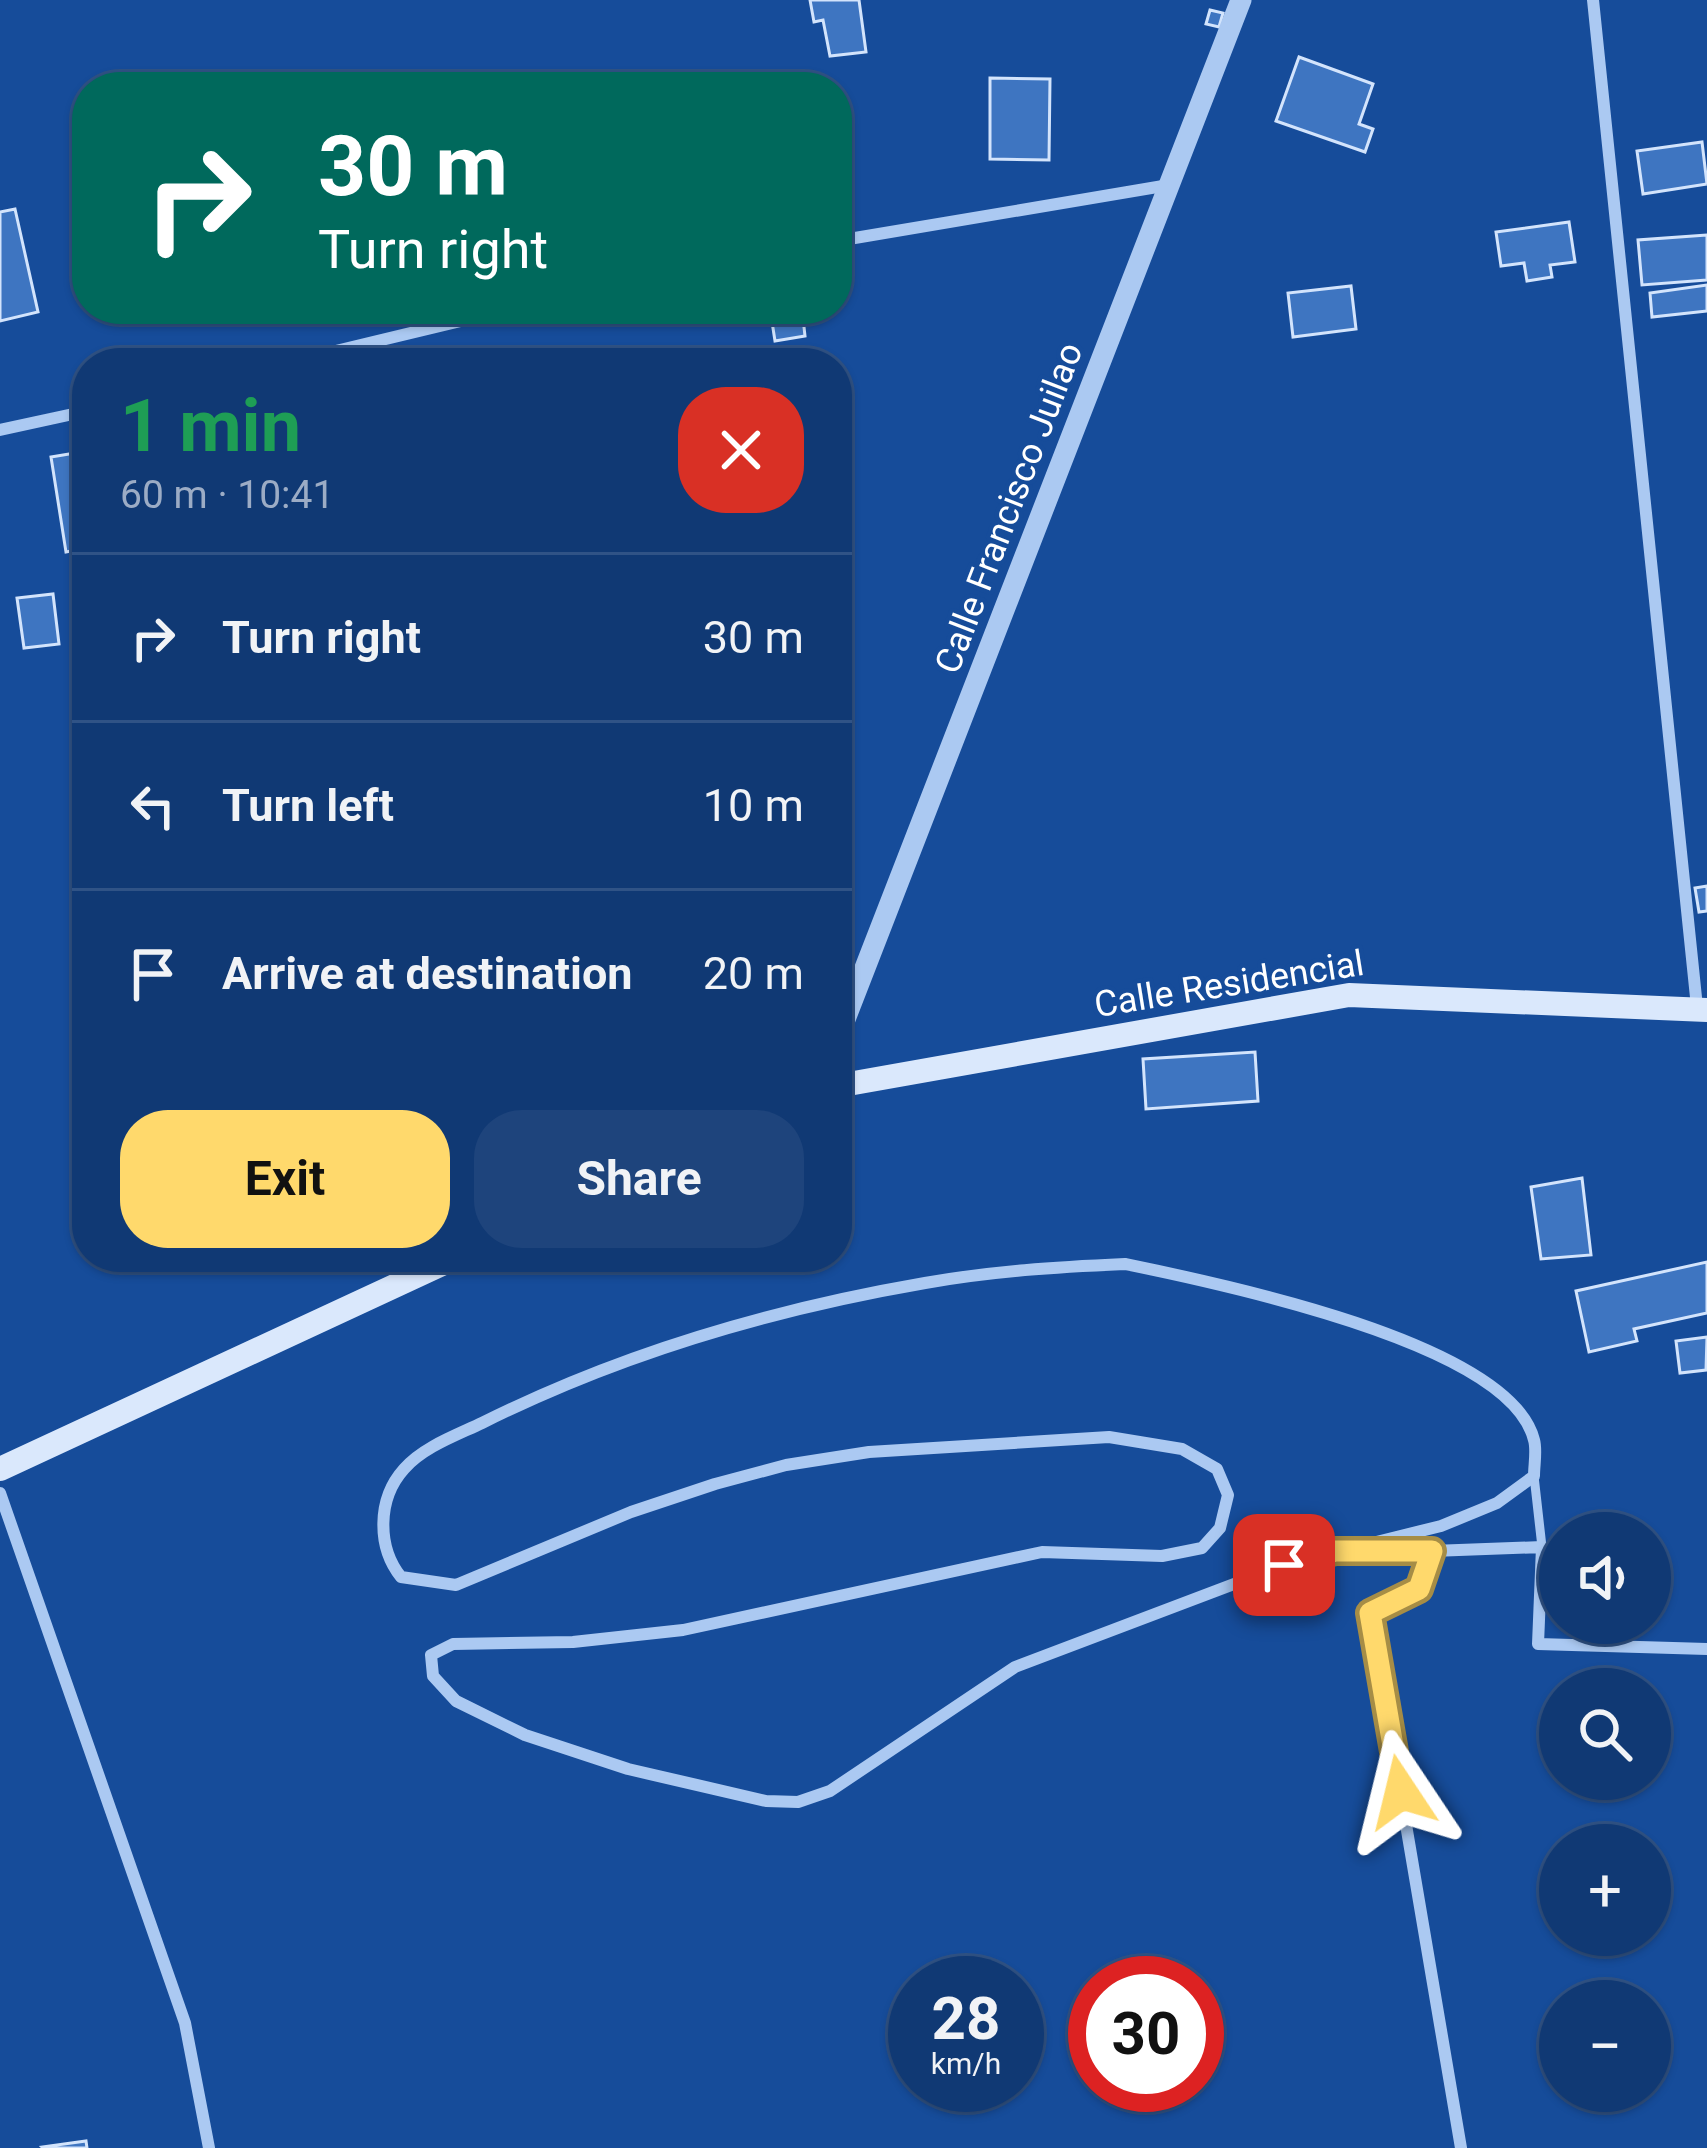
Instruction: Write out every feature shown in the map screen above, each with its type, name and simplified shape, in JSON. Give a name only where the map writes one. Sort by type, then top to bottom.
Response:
[{"type":"main road","name":"Calle Residencial","points":[[852,1084],[1349,995],[1702,1008]]},
{"type":"main road","points":[[0,1469],[425,1272]]},
{"type":"street","name":"Calle Francisco Juilao","points":[[852,1002],[1241,0]]},
{"type":"street","points":[[1593,0],[1702,1008]]},
{"type":"street","points":[[852,239],[1171,184]]},
{"type":"street","points":[[348,348],[448,324]]},
{"type":"street","points":[[0,430],[72,413]]},
{"type":"street","points":[[1125,1264],[1236,1287],[1402,1335],[1509,1402],[1534,1438],[1534,1476],[1497,1503],[1441,1526],[1284,1565],[1015,1667],[830,1791],[798,1802],[766,1801],[628,1769],[525,1735],[456,1701],[433,1676],[431,1655],[453,1644],[573,1642],[683,1630],[1042,1552],[1162,1556],[1202,1548],[1220,1528],[1228,1495],[1217,1469],[1182,1449],[1109,1437],[869,1452],[786,1465],[716,1484],[456,1585],[401,1577],[386,1558],[381,1527],[402,1470],[416,1459],[585,1377],[674,1344],[920,1283],[1018,1268],[1125,1264]]},
{"type":"street","points":[[0,1493],[185,2023],[209,2148]]},
{"type":"street","points":[[1461,2148],[1370,1613],[1419,1589],[1432,1551],[1539,1547]]},
{"type":"street","points":[[1539,1620],[1538,1644],[1707,1649]]},
{"type":"lane","points":[[1534,1476],[1539,1520]]},
{"type":"lane","points":[[1335,1551],[1432,1551]]},
{"type":"building","points":[[810,0],[859,0],[866,52],[830,56],[823,20],[814,22]]},
{"type":"building","points":[[1210,10],[1223,13],[1219,27],[1206,24]]},
{"type":"building","points":[[1299,57],[1373,84],[1359,124],[1373,129],[1365,152],[1276,121]]},
{"type":"building","points":[[990,78],[1050,79],[1049,160],[990,159]]},
{"type":"building","points":[[1702,142],[1707,184],[1643,194],[1637,151]]},
{"type":"building","points":[[15,209],[38,312],[0,321],[0,212]]},
{"type":"building","points":[[1569,222],[1575,262],[1550,265],[1552,277],[1527,281],[1524,263],[1501,266],[1496,232]]},
{"type":"building","points":[[1707,235],[1707,280],[1642,285],[1638,240]]},
{"type":"building","points":[[1707,285],[1707,311],[1652,317],[1650,293]]},
{"type":"building","points":[[1351,286],[1356,329],[1293,337],[1288,293]]},
{"type":"building","points":[[772,324],[804,324],[805,336],[775,341]]},
{"type":"building","points":[[72,454],[72,551],[66,552],[51,457]]},
{"type":"building","points":[[53,594],[59,644],[24,648],[17,598]]},
{"type":"building","points":[[1707,886],[1707,911],[1699,912],[1695,888]]},
{"type":"building","points":[[1255,1052],[1258,1101],[1146,1109],[1143,1059]]},
{"type":"building","points":[[1582,1178],[1591,1255],[1541,1259],[1531,1187]]},
{"type":"building","points":[[1707,1262],[1707,1313],[1634,1329],[1637,1341],[1589,1352],[1576,1291]]},
{"type":"building","points":[[1707,1337],[1706,1370],[1680,1373],[1676,1341]]},
{"type":"building","points":[[86,2141],[87,2148],[42,2147]]},
{"type":"route","points":[[1284,1565],[1335,1551],[1432,1551],[1419,1589],[1370,1613],[1401,1792]]}]
